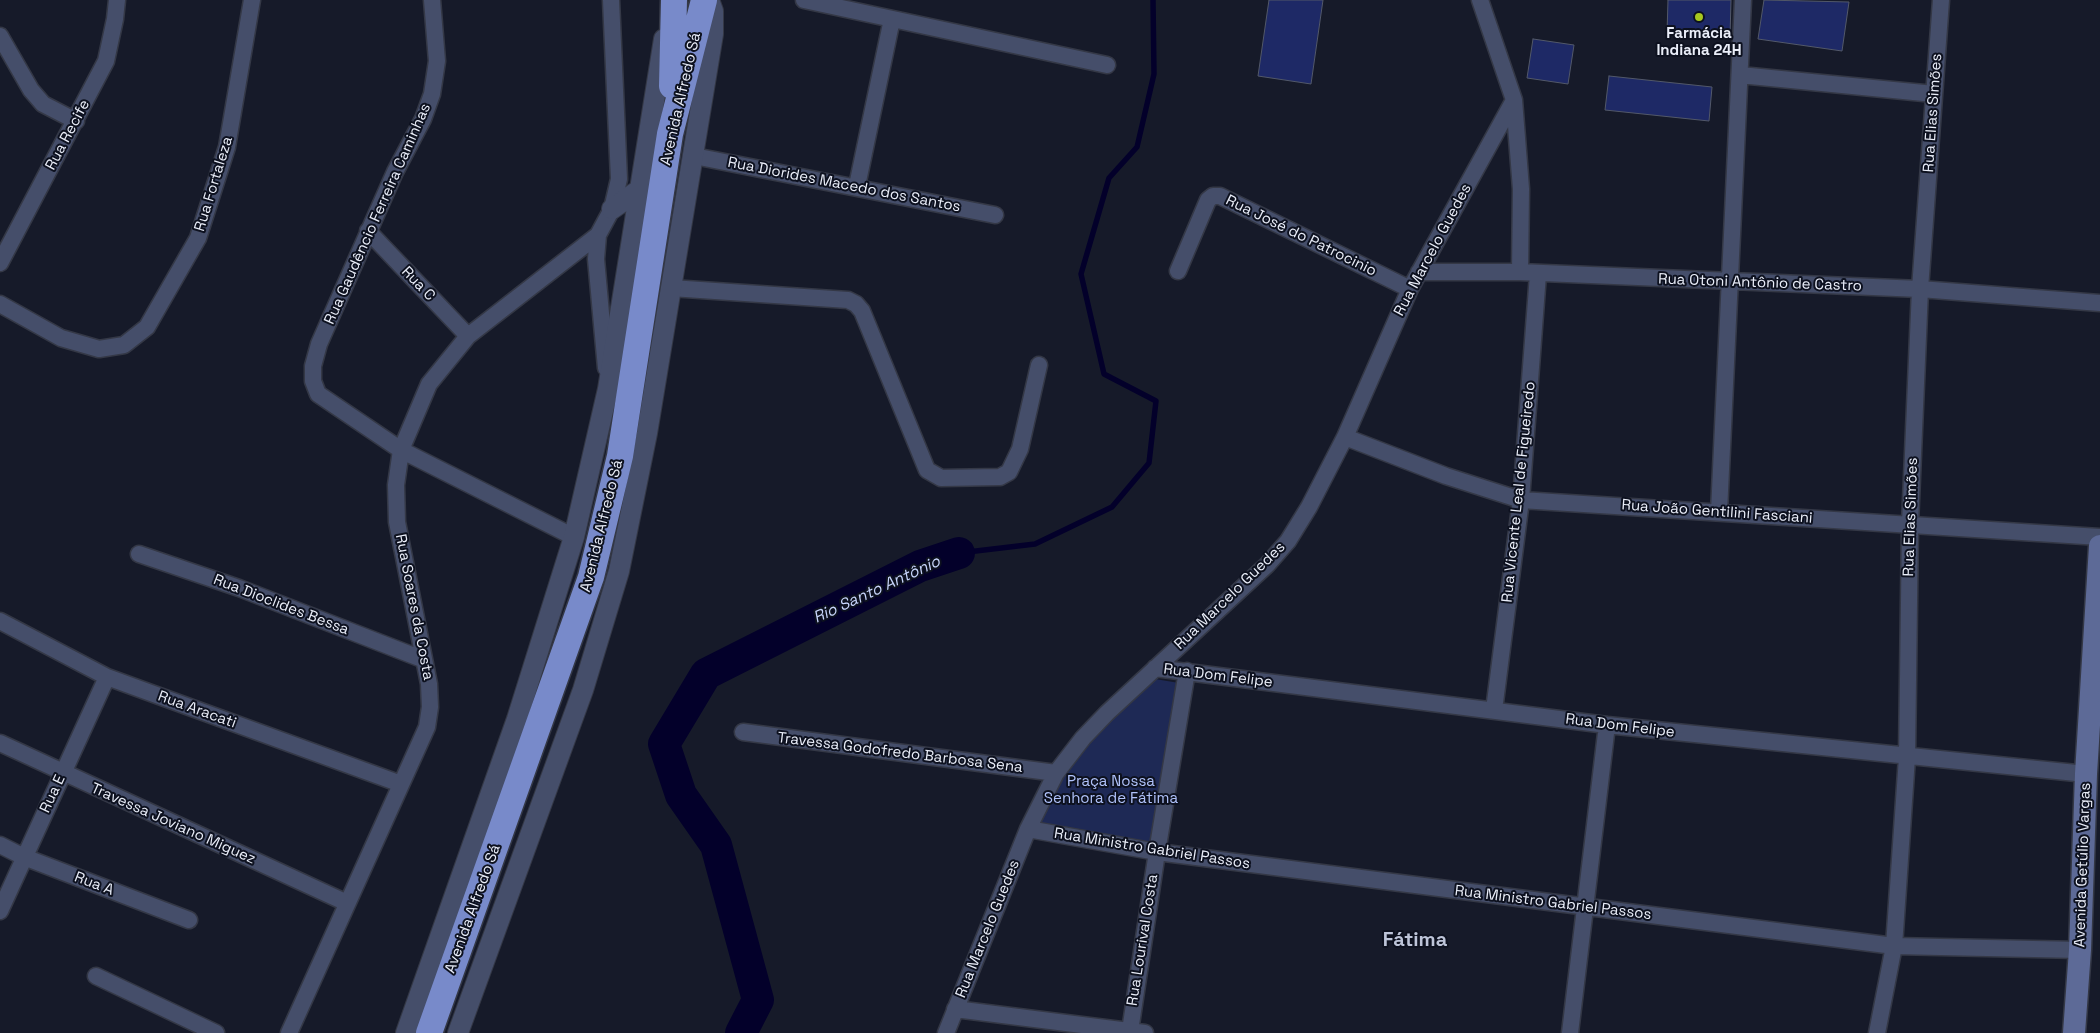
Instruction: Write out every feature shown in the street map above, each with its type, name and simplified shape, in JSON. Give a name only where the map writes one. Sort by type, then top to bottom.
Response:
[{"type":"highway","points":[[670,134],[673,0]]},
{"type":"highway","name":"Avenida Alfredo Sá","points":[[429,1033],[591,576],[620,456],[670,134],[704,0]]},
{"type":"main road","name":"Avenida Getúlio Vargas","points":[[2074,1033],[2080,950],[2086,774],[2100,546]]},
{"type":"street","name":"Rua Recife","points":[[0,262],[106,61],[117,0]]},
{"type":"street","name":"Rua Fortaleza","points":[[0,304],[61,338],[99,349],[124,345],[148,327],[198,238],[227,147],[252,0]]},
{"type":"street","name":"Rua Gaudêncio Ferreira Caminhas","points":[[401,450],[318,394],[313,381],[313,366],[319,344],[368,232],[432,94],[437,61],[432,0]]},
{"type":"street","points":[[608,389],[596,259],[598,235],[612,209],[619,179],[611,0]]},
{"type":"street","name":"Avenida Alfredo Sá","points":[[406,1033],[517,719],[574,537],[608,389],[673,0]]},
{"type":"street","name":"Avenida Alfredo Sá","points":[[458,1033],[583,690],[619,572],[647,433],[694,156],[713,34],[713,11],[710,0]]},
{"type":"street","points":[[804,0],[1107,65]]},
{"type":"street","points":[[1480,0],[1514,100],[1521,188],[1520,272]]},
{"type":"street","points":[[1720,512],[1743,0]]},
{"type":"street","name":"Rua Elias Simões","points":[[1878,1033],[1894,946],[1907,757],[1910,524],[1920,289],[1941,0]]},
{"type":"street","points":[[857,186],[892,19]]},
{"type":"street","points":[[0,36],[31,90],[43,104],[76,120]]},
{"type":"street","points":[[1740,76],[1934,94]]},
{"type":"street","name":"Rua Marcelo Guedes","points":[[946,1033],[1028,830],[1056,773],[1083,738],[1155,668],[1267,565],[1288,541],[1309,507],[1345,437],[1410,288],[1514,100]]},
{"type":"street","name":"Rua Diorides Macedo dos Santos","points":[[694,156],[995,214]]},
{"type":"street","points":[[612,209],[640,190]]},
{"type":"street","name":"Rua José do Patrocinio","points":[[1178,271],[1208,200],[1220,196],[1410,288]]},
{"type":"street","name":"Rua C","points":[[368,232],[468,336]]},
{"type":"street","name":"Rua Soares da Costa","points":[[289,1033],[427,727],[430,707],[429,684],[422,659],[397,522],[396,485],[401,450],[429,384],[468,336],[598,235]]},
{"type":"street","name":"Rua Otoni Antônio de Castro","points":[[1419,272],[1520,272],[1920,289],[2100,304]]},
{"type":"street","name":"Rua Vicente Leal de Figueiredo","points":[[1494,710],[1521,500],[1538,274]]},
{"type":"street","points":[[671,288],[848,300],[856,304],[862,311],[927,470],[941,478],[1000,477],[1009,472],[1020,449],[1039,364]]},
{"type":"street","name":"Rua João Gentilini Fasciani","points":[[1345,437],[1446,476],[1521,500],[2100,536]]},
{"type":"street","points":[[401,450],[574,537]]},
{"type":"street","name":"Rua Dioclides Bessa","points":[[139,554],[239,588],[422,659]]},
{"type":"street","name":"Rua Aracati","points":[[0,621],[106,677],[401,784]]},
{"type":"street","name":"Rua Dom Felipe","points":[[1155,668],[1607,725],[2086,774]]},
{"type":"street","name":"Rua Lourival Costa","points":[[1138,1032],[1156,852],[1187,672]]},
{"type":"street","name":"Rua E","points":[[0,911],[106,677]]},
{"type":"street","points":[[1570,1033],[1607,725]]},
{"type":"street","name":"Travessa Godofredo Barbosa Sena","points":[[743,732],[1056,773]]},
{"type":"street","name":"Travessa Joviano Miguez","points":[[0,743],[63,774],[347,903]]},
{"type":"street","name":"Rua Ministro Gabriel Passos","points":[[1028,830],[1156,852],[1894,946],[2080,950]]},
{"type":"street","name":"Rua A","points":[[0,845],[24,857],[189,920]]},
{"type":"street","points":[[96,976],[216,1033]]},
{"type":"street","points":[[955,1009],[1138,1032]]},
{"type":"green space","name":"Praça Nossa Senhora de Fátima","points":[[1149,678],[1179,683],[1152,848],[1037,829],[1061,771]]},
{"type":"building","points":[[1269,0],[1323,0],[1311,84],[1258,76]]},
{"type":"building","name":"Farmácia Indiana 24H","points":[[1668,0],[1731,0],[1730,37],[1667,34]]},
{"type":"building","points":[[1764,0],[1849,2],[1842,51],[1758,39]]},
{"type":"building","points":[[1533,39],[1574,45],[1568,84],[1527,78]]},
{"type":"building","points":[[1609,76],[1712,87],[1709,121],[1605,110]]},
{"type":"waterway","name":"Rio Santo Antônio","points":[[959,553],[1035,544],[1112,507],[1149,463],[1156,401],[1104,374],[1081,274],[1109,178],[1137,147],[1154,74],[1153,0]]},
{"type":"waterway","name":"Rio Santo Antônio","points":[[741,1033],[758,1000],[716,845],[681,795],[664,744],[706,674],[920,566],[959,553]]},
{"type":"place","name":"Farmácia Indiana 24H","points":[[1699,17]]},
{"type":"district","name":"Fátima","points":[[1415,941]]}]
